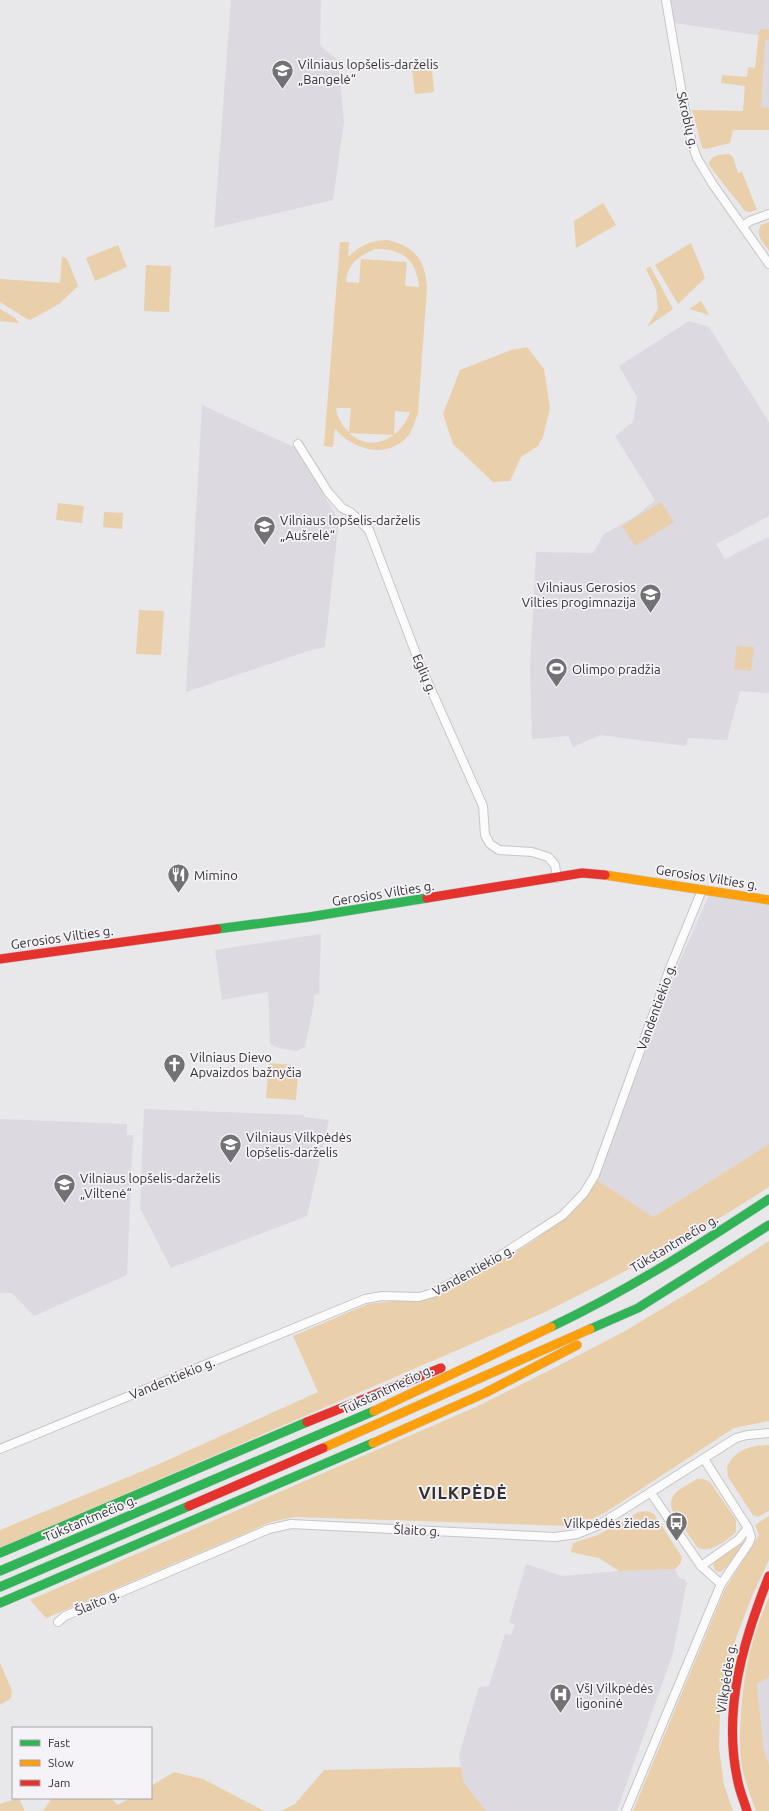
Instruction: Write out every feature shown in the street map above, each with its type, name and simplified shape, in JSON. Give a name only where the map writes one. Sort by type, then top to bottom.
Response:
[{"type":"main road","name":"Gerosios Vilties g.","points":[[0,959],[309,917],[582,874],[598,873],[769,900]]},
{"type":"main road","name":"Tūkstantmečio g.","points":[[0,1571],[369,1413],[567,1319],[702,1243],[769,1199]]},
{"type":"main road","points":[[0,1603],[435,1415],[551,1360],[638,1308],[769,1225]]},
{"type":"main road","points":[[0,1587],[375,1426],[638,1308]]},
{"type":"main road","points":[[0,1553],[394,1386],[440,1368],[492,1354]]},
{"type":"main road","name":"Vilkpėdės g.","points":[[747,1811],[742,1800],[733,1750],[733,1704],[736,1678],[746,1638],[769,1576]]},
{"type":"street","name":"Skroblų g.","points":[[666,0],[683,100],[696,153],[712,183],[769,264]]},
{"type":"street","points":[[743,226],[750,221],[769,214]]},
{"type":"street","name":"Eglių g.","points":[[298,444],[328,492],[342,508],[350,512],[369,530],[421,667],[483,806],[486,836],[490,844],[499,850],[532,852],[548,857],[555,865],[557,878]]},
{"type":"street","name":"Vandentiekio g.","points":[[0,1450],[364,1299],[382,1296],[419,1297],[433,1293],[492,1261],[563,1215],[584,1193],[595,1175],[670,968],[702,890]]},
{"type":"street","name":"Šlaito g.","points":[[58,1622],[72,1613],[269,1529],[281,1526],[305,1524],[487,1534],[566,1536],[577,1534],[599,1525],[736,1438],[747,1435],[769,1433]]},
{"type":"street","points":[[626,1811],[721,1584],[749,1543],[751,1537],[748,1528],[704,1459]]},
{"type":"street","points":[[651,1493],[701,1566],[721,1584]]},
{"type":"street","points":[[701,1566],[738,1540],[748,1528]]},
{"type":"shaded area","name":"Vilniaus lopšelis-darželis „Bangelė“","points":[[231,0],[321,0],[320,44],[338,60],[344,122],[333,200],[214,228]]},
{"type":"shaded area","points":[[671,0],[769,0],[769,112],[759,110],[763,36],[674,23]]},
{"type":"shaded area","points":[[762,29],[769,30],[769,40],[765,40],[761,107],[769,108],[769,130],[733,130],[730,143],[706,149],[702,148],[692,110],[743,111],[745,86],[721,83],[722,75],[747,77],[748,67],[755,68],[759,31]]},
{"type":"shaded area","points":[[431,59],[434,92],[415,94],[411,61]]},
{"type":"shaded area","points":[[729,154],[733,157],[738,173],[742,172],[757,210],[749,212],[745,211],[709,164],[714,157]]},
{"type":"shaded area","points":[[603,203],[616,225],[576,248],[574,221]]},
{"type":"shaded area","points":[[769,222],[769,251],[760,239],[759,229],[761,225]]},
{"type":"shaded area","points":[[387,240],[411,250],[421,261],[426,277],[427,287],[418,413],[413,428],[408,436],[390,448],[380,450],[361,447],[351,442],[335,429],[333,447],[324,446],[340,242],[349,242],[348,257],[357,249],[366,244]],"holes":[[[375,249],[385,249],[400,253],[411,263],[415,270],[419,287],[405,286],[407,262],[361,259],[359,283],[346,282],[351,265]],[[336,408],[351,408],[349,432],[344,427],[337,415]],[[395,411],[410,412],[406,421],[394,435]],[[349,433],[394,435],[385,440],[367,442],[358,439]]]},
{"type":"shaded area","points":[[691,243],[705,278],[678,304],[655,265]]},
{"type":"shaded area","points":[[118,245],[127,267],[95,281],[86,258]]},
{"type":"shaded area","points":[[62,257],[66,258],[68,261],[78,286],[59,304],[30,320],[0,302],[0,279],[60,283]]},
{"type":"shaded area","points":[[146,265],[171,266],[169,312],[144,311]]},
{"type":"shaded area","points":[[650,266],[673,309],[647,327],[658,309],[656,290],[646,269]]},
{"type":"shaded area","points":[[701,301],[709,315],[689,309]]},
{"type":"shaded area","points":[[0,309],[15,318],[19,323],[0,321]]},
{"type":"shaded area","name":"Vilniaus Gerosios Vilties progimnazija","points":[[689,321],[709,327],[769,422],[769,516],[716,544],[725,559],[768,537],[769,539],[769,693],[740,691],[727,740],[688,738],[686,746],[600,735],[573,747],[568,736],[532,739],[530,669],[536,552],[593,553],[604,534],[636,516],[655,500],[615,436],[633,422],[637,397],[619,366]]},
{"type":"shaded area","points":[[527,347],[544,369],[550,408],[543,437],[538,446],[521,457],[510,481],[493,482],[453,444],[443,414],[460,370],[511,350]]},
{"type":"shaded area","name":"Vilniaus lopšelis-darželis „Aušrelė“","points":[[202,405],[294,447],[339,520],[325,647],[308,651],[186,692]]},
{"type":"shaded area","points":[[661,502],[674,522],[635,546],[622,526]]},
{"type":"shaded area","points":[[58,503],[84,506],[82,523],[56,520]]},
{"type":"shaded area","points":[[104,512],[123,513],[122,529],[103,527]]},
{"type":"shaded area","points":[[139,610],[164,611],[161,655],[136,654]]},
{"type":"shaded area","points":[[737,646],[754,647],[751,671],[734,669]]},
{"type":"shaded area","points":[[709,895],[769,905],[769,1144],[653,1217],[597,1180],[679,963]]},
{"type":"shaded area","points":[[321,934],[319,994],[314,995],[314,1003],[305,1047],[297,1051],[279,1048],[270,1044],[268,992],[222,1000],[215,950]]},
{"type":"shaded area","points":[[269,1063],[293,1065],[298,1072],[296,1100],[266,1098]]},
{"type":"shaded area","name":"Vilniaus Vilkpėdės lopšelis-darželis","points":[[144,1109],[304,1115],[304,1117],[329,1120],[307,1216],[171,1268],[140,1208]]},
{"type":"shaded area","name":"Vilniaus lopšelis-darželis „Viltenė“","points":[[0,1119],[127,1124],[127,1135],[133,1135],[127,1275],[34,1316],[12,1293],[0,1293]]},
{"type":"shaded area","points":[[769,1144],[769,1187],[687,1237],[602,1283],[545,1312],[0,1548],[0,1530],[157,1465],[318,1392],[293,1336],[368,1304],[428,1297],[503,1259],[532,1242],[581,1204],[597,1180],[653,1217]]},
{"type":"shaded area","points":[[769,1241],[769,1421],[734,1428],[606,1512],[587,1522],[568,1526],[294,1517],[271,1522],[46,1618],[30,1600],[476,1407],[625,1331],[703,1284]]},
{"type":"shaded area","points":[[769,1445],[769,1511],[758,1517],[753,1515],[728,1477],[727,1467],[734,1456],[744,1450],[750,1447]]},
{"type":"shaded area","points":[[697,1479],[703,1479],[710,1482],[736,1520],[736,1532],[718,1546],[707,1549],[697,1547],[672,1510],[671,1504],[674,1495],[678,1491]]},
{"type":"shaded area","points":[[647,1511],[654,1514],[682,1557],[680,1564],[675,1569],[619,1571],[599,1558],[571,1552],[573,1543],[598,1535],[639,1512]]},
{"type":"shaded area","points":[[769,1516],[769,1560],[752,1596],[736,1638],[725,1682],[720,1713],[719,1748],[724,1785],[733,1811],[633,1811],[725,1589],[759,1535],[755,1525]]},
{"type":"shaded area","points":[[744,1542],[738,1554],[726,1567],[719,1572],[715,1570],[713,1565],[715,1561]]},
{"type":"shaded area","name":"VšĮ Vilkpėdės ligoninė","points":[[526,1564],[562,1576],[619,1571],[675,1569],[679,1578],[684,1579],[688,1584],[686,1586],[673,1653],[617,1811],[486,1811],[464,1783],[459,1755],[479,1687],[489,1686],[505,1634],[511,1635],[515,1625],[509,1622]]},
{"type":"shaded area","points":[[769,1597],[769,1677],[757,1684],[764,1751],[769,1764],[769,1811],[756,1811],[746,1784],[741,1761],[741,1715],[744,1683],[749,1655],[757,1627]]},
{"type":"shaded area","points":[[0,1663],[12,1691],[11,1698],[0,1705]]},
{"type":"shaded area","points":[[769,1677],[769,1764],[764,1751],[757,1684]]},
{"type":"shaded area","points":[[461,1767],[464,1783],[486,1811],[281,1811],[295,1804],[324,1770]]},
{"type":"shaded area","points":[[174,1772],[203,1779],[264,1811],[43,1811],[51,1799],[111,1799],[118,1805],[128,1799],[152,1799],[152,1785]]},
{"type":"shaded area","points":[[19,1799],[25,1811],[0,1811],[0,1804]]},
{"type":"traffic: fast","points":[[217,929],[309,917],[427,898]]},
{"type":"traffic: fast","points":[[551,1327],[635,1283],[769,1199]]},
{"type":"traffic: fast","points":[[590,1329],[638,1308],[769,1225]]},
{"type":"traffic: fast","points":[[0,1571],[374,1411]]},
{"type":"traffic: fast","points":[[0,1553],[307,1422]]},
{"type":"traffic: fast","points":[[0,1603],[373,1443]]},
{"type":"traffic: fast","points":[[0,1587],[189,1506]]},
{"type":"traffic: slow","points":[[605,875],[769,900]]},
{"type":"traffic: slow","points":[[374,1411],[551,1327]]},
{"type":"traffic: slow","points":[[323,1448],[590,1329]]},
{"type":"traffic: slow","points":[[373,1443],[485,1393],[577,1345]]},
{"type":"traffic: jam","points":[[427,898],[582,873],[605,875]]},
{"type":"traffic: jam","points":[[0,959],[217,929]]},
{"type":"traffic: jam","points":[[307,1422],[441,1368]]},
{"type":"traffic: jam","points":[[189,1506],[323,1448]]},
{"type":"traffic: jam","points":[[747,1811],[739,1786],[734,1755],[732,1729],[734,1703],[744,1651],[751,1626],[769,1576]]},
{"type":"place","name":"Vilniaus lopšelis-darželis „Bangelė“","points":[[283,90]]},
{"type":"place","name":"Vilniaus lopšelis-darželis „Aušrelė“","points":[[265,546]]},
{"type":"place","name":"Vilniaus Gerosios Vilties progimnazija","points":[[651,614]]},
{"type":"place","name":"Olimpo pradžia","points":[[557,688]]},
{"type":"place","name":"Mimino","points":[[178,894]]},
{"type":"place","name":"Vilniaus Dievo Apvaizdos bažnyčia","points":[[175,1084]]},
{"type":"place","name":"Vilniaus Vilkpėdės lopšelis-darželis","points":[[230,1164]]},
{"type":"place","name":"Vilniaus lopšelis-darželis „Viltenė“","points":[[65,1204]]},
{"type":"place","name":"Vilkpėdės žiedas","points":[[676,1542]]},
{"type":"place","name":"VšĮ Vilkpėdės ligoninė","points":[[560,1714]]},
{"type":"district","name":"VILKPĖDĖ","points":[[463,1492]]}]
